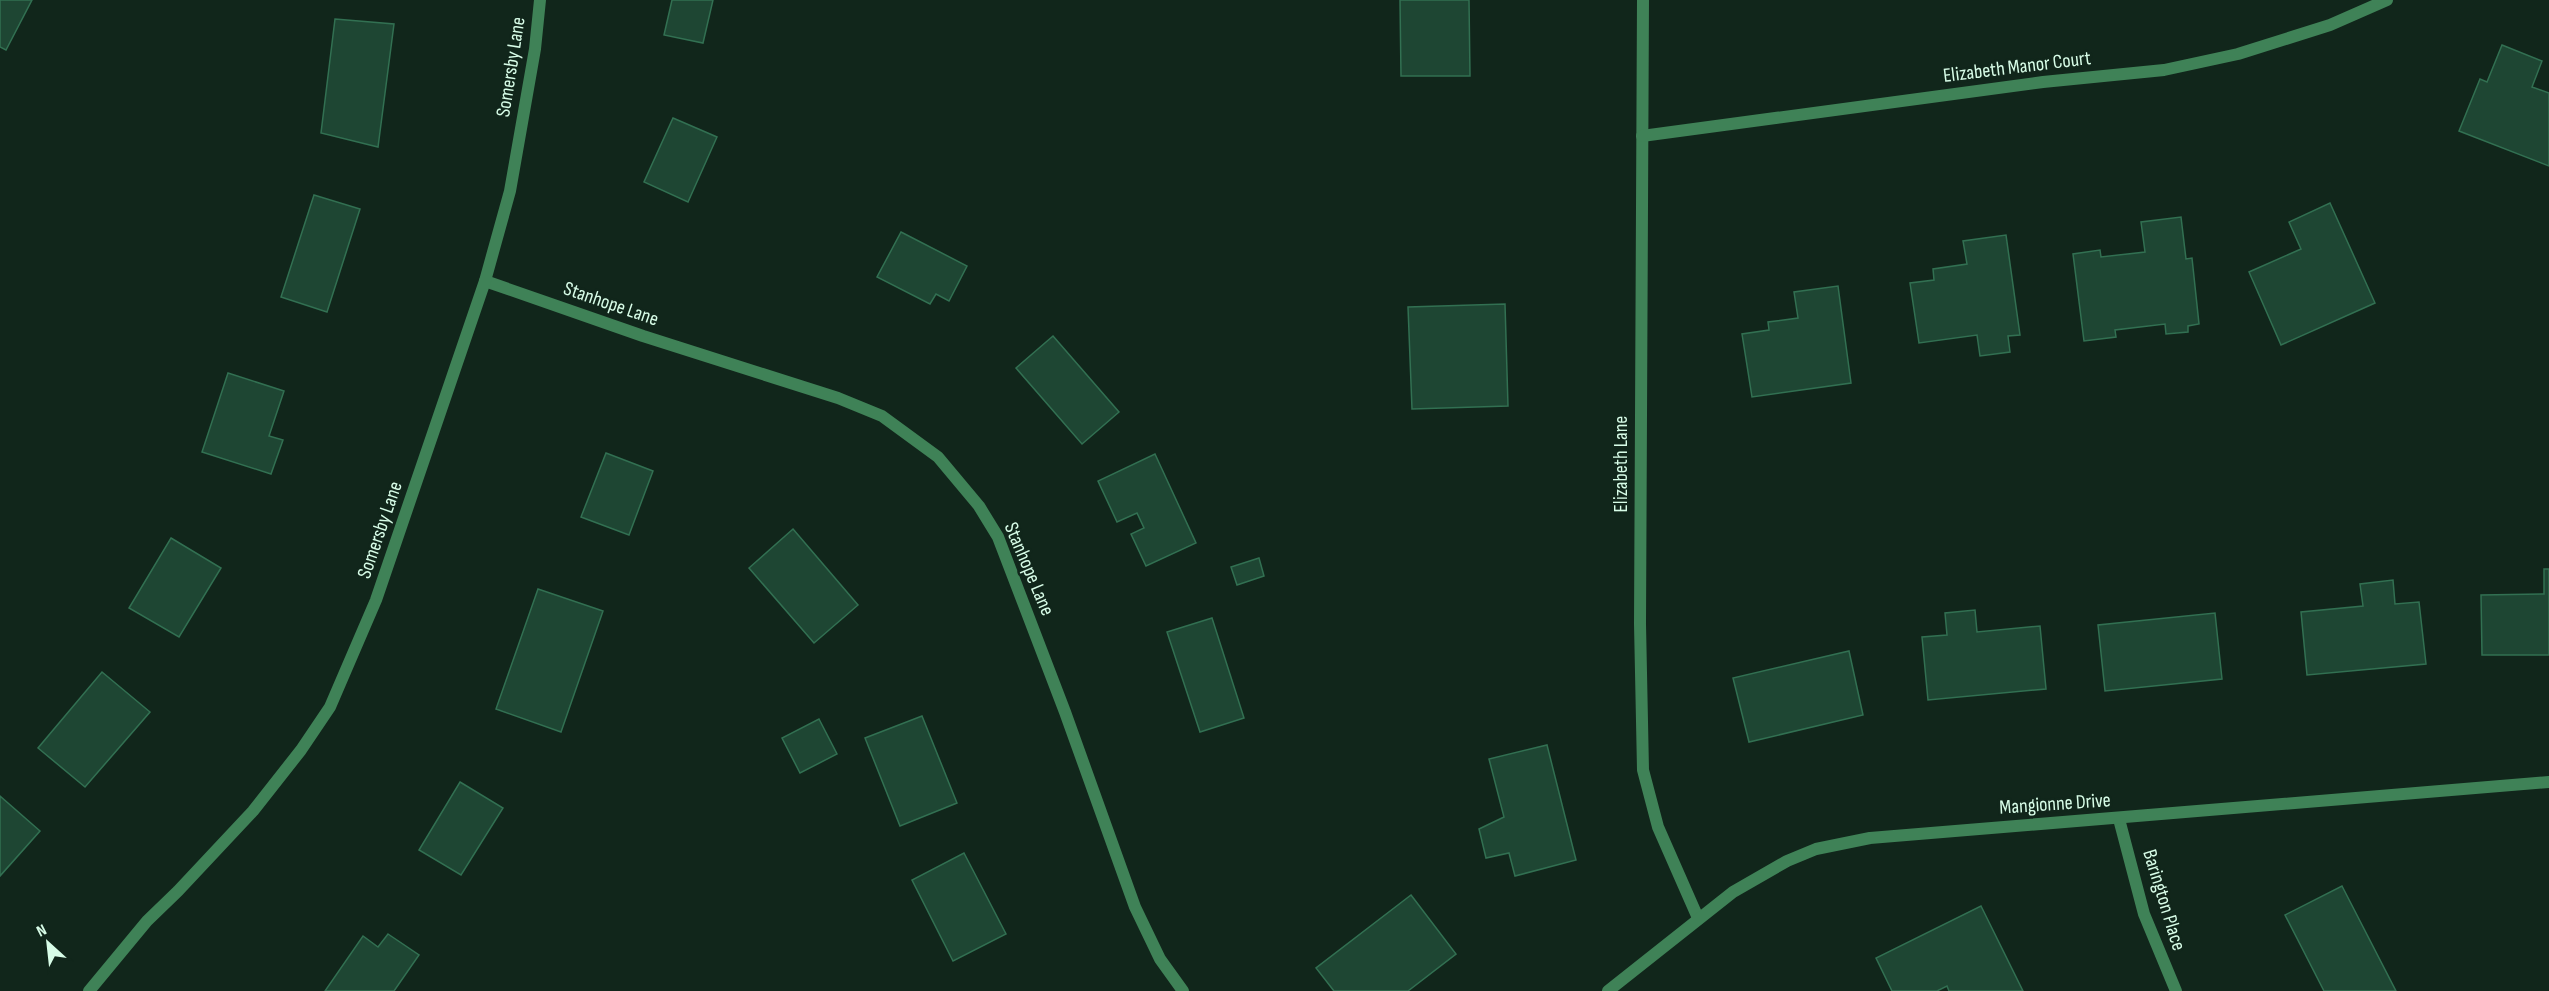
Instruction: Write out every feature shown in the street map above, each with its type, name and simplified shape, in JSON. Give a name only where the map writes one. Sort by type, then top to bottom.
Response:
[{"type":"street","name":"Somersby Lane","points":[[89,991],[147,921],[253,811],[302,750],[330,707],[376,600],[485,281],[510,191],[535,50],[540,0]]},
{"type":"street","name":"Elizabeth Lane","points":[[1643,0],[1640,624],[1643,770],[1658,827],[1698,918]]},
{"type":"street","name":"Elizabeth Manor Court","points":[[1642,136],[2043,82],[2164,70],[2238,54],[2330,25],[2387,0]]},
{"type":"street","name":"Stanhope Lane","points":[[485,281],[643,336],[838,398],[882,416],[938,457],[979,506],[998,537],[1065,712],[1135,906],[1160,959],[1183,991]]},
{"type":"street","name":"Mangionne Drive","points":[[1608,991],[1733,892],[1787,861],[1816,849],[1870,838],[2549,782]]},
{"type":"street","name":"Barington Place","points":[[2120,819],[2145,914],[2176,991]]},
{"type":"building","points":[[0,0],[32,0],[6,50],[0,47]]},
{"type":"building","points":[[672,0],[713,0],[703,43],[664,35]]},
{"type":"building","points":[[1400,0],[1469,0],[1470,76],[1401,76]]},
{"type":"building","points":[[335,19],[394,24],[378,147],[321,133]]},
{"type":"building","points":[[2502,45],[2542,61],[2532,87],[2549,93],[2549,166],[2459,131],[2480,79],[2487,82]]},
{"type":"building","points":[[673,118],[717,137],[688,202],[644,182]]},
{"type":"building","points":[[314,195],[360,209],[327,312],[281,297]]},
{"type":"building","points":[[2330,203],[2375,303],[2281,345],[2249,272],[2301,249],[2289,222]]},
{"type":"building","points":[[2181,217],[2186,259],[2192,258],[2199,324],[2188,326],[2188,332],[2166,334],[2165,324],[2115,330],[2116,337],[2084,341],[2073,254],[2100,250],[2101,257],[2145,252],[2141,222]]},
{"type":"building","points":[[901,232],[967,266],[949,301],[936,294],[930,304],[877,277]]},
{"type":"building","points":[[2006,235],[2020,335],[2008,336],[2010,352],[1980,356],[1977,335],[1919,343],[1910,283],[1934,280],[1933,269],[1967,264],[1963,241]]},
{"type":"building","points":[[1838,286],[1851,383],[1752,397],[1742,334],[1769,330],[1768,322],[1798,318],[1794,292]]},
{"type":"building","points":[[1505,304],[1508,406],[1412,409],[1408,307]]},
{"type":"building","points":[[1053,336],[1119,412],[1082,444],[1016,368]]},
{"type":"building","points":[[228,373],[284,391],[269,436],[283,440],[271,474],[202,452]]},
{"type":"building","points":[[606,453],[653,471],[629,535],[581,517]]},
{"type":"building","points":[[1155,454],[1196,543],[1146,566],[1131,534],[1144,528],[1137,513],[1117,522],[1098,481]]},
{"type":"building","points":[[793,529],[858,605],[814,643],[749,568]]},
{"type":"building","points":[[171,538],[221,568],[179,637],[129,608]]},
{"type":"building","points":[[1259,558],[1264,576],[1237,585],[1231,567]]},
{"type":"building","points":[[2544,569],[2549,569],[2549,655],[2482,655],[2481,595],[2544,594]]},
{"type":"building","points":[[2393,580],[2395,604],[2419,602],[2426,664],[2307,675],[2301,612],[2363,606],[2360,584]]},
{"type":"building","points":[[538,589],[603,611],[561,732],[496,709]]},
{"type":"building","points":[[1975,610],[1977,632],[2040,626],[2046,689],[1928,700],[1922,637],[1947,635],[1945,613]]},
{"type":"building","points":[[2215,613],[2222,679],[2105,691],[2098,625]]},
{"type":"building","points":[[1212,618],[1244,718],[1200,732],[1167,632]]},
{"type":"building","points":[[1849,651],[1863,715],[1749,742],[1733,678]]},
{"type":"building","points":[[102,672],[150,712],[85,787],[38,748]]},
{"type":"building","points":[[922,716],[957,803],[900,826],[865,738]]},
{"type":"building","points":[[819,719],[837,754],[800,773],[782,738]]},
{"type":"building","points":[[1547,745],[1576,860],[1515,876],[1509,853],[1486,858],[1479,829],[1504,817],[1489,759]]},
{"type":"building","points":[[460,782],[503,808],[461,875],[419,850]]},
{"type":"building","points":[[0,796],[40,831],[0,876]]},
{"type":"building","points":[[964,853],[1006,934],[953,961],[912,880]]},
{"type":"building","points":[[2342,886],[2396,991],[2324,991],[2285,915]]},
{"type":"building","points":[[1411,895],[1456,954],[1408,991],[1334,991],[1316,968]]},
{"type":"building","points":[[1981,906],[2023,991],[1949,991],[1947,986],[1937,991],[1892,991],[1876,958]]},
{"type":"building","points":[[388,934],[419,955],[394,991],[325,991],[363,936],[378,947]]}]
